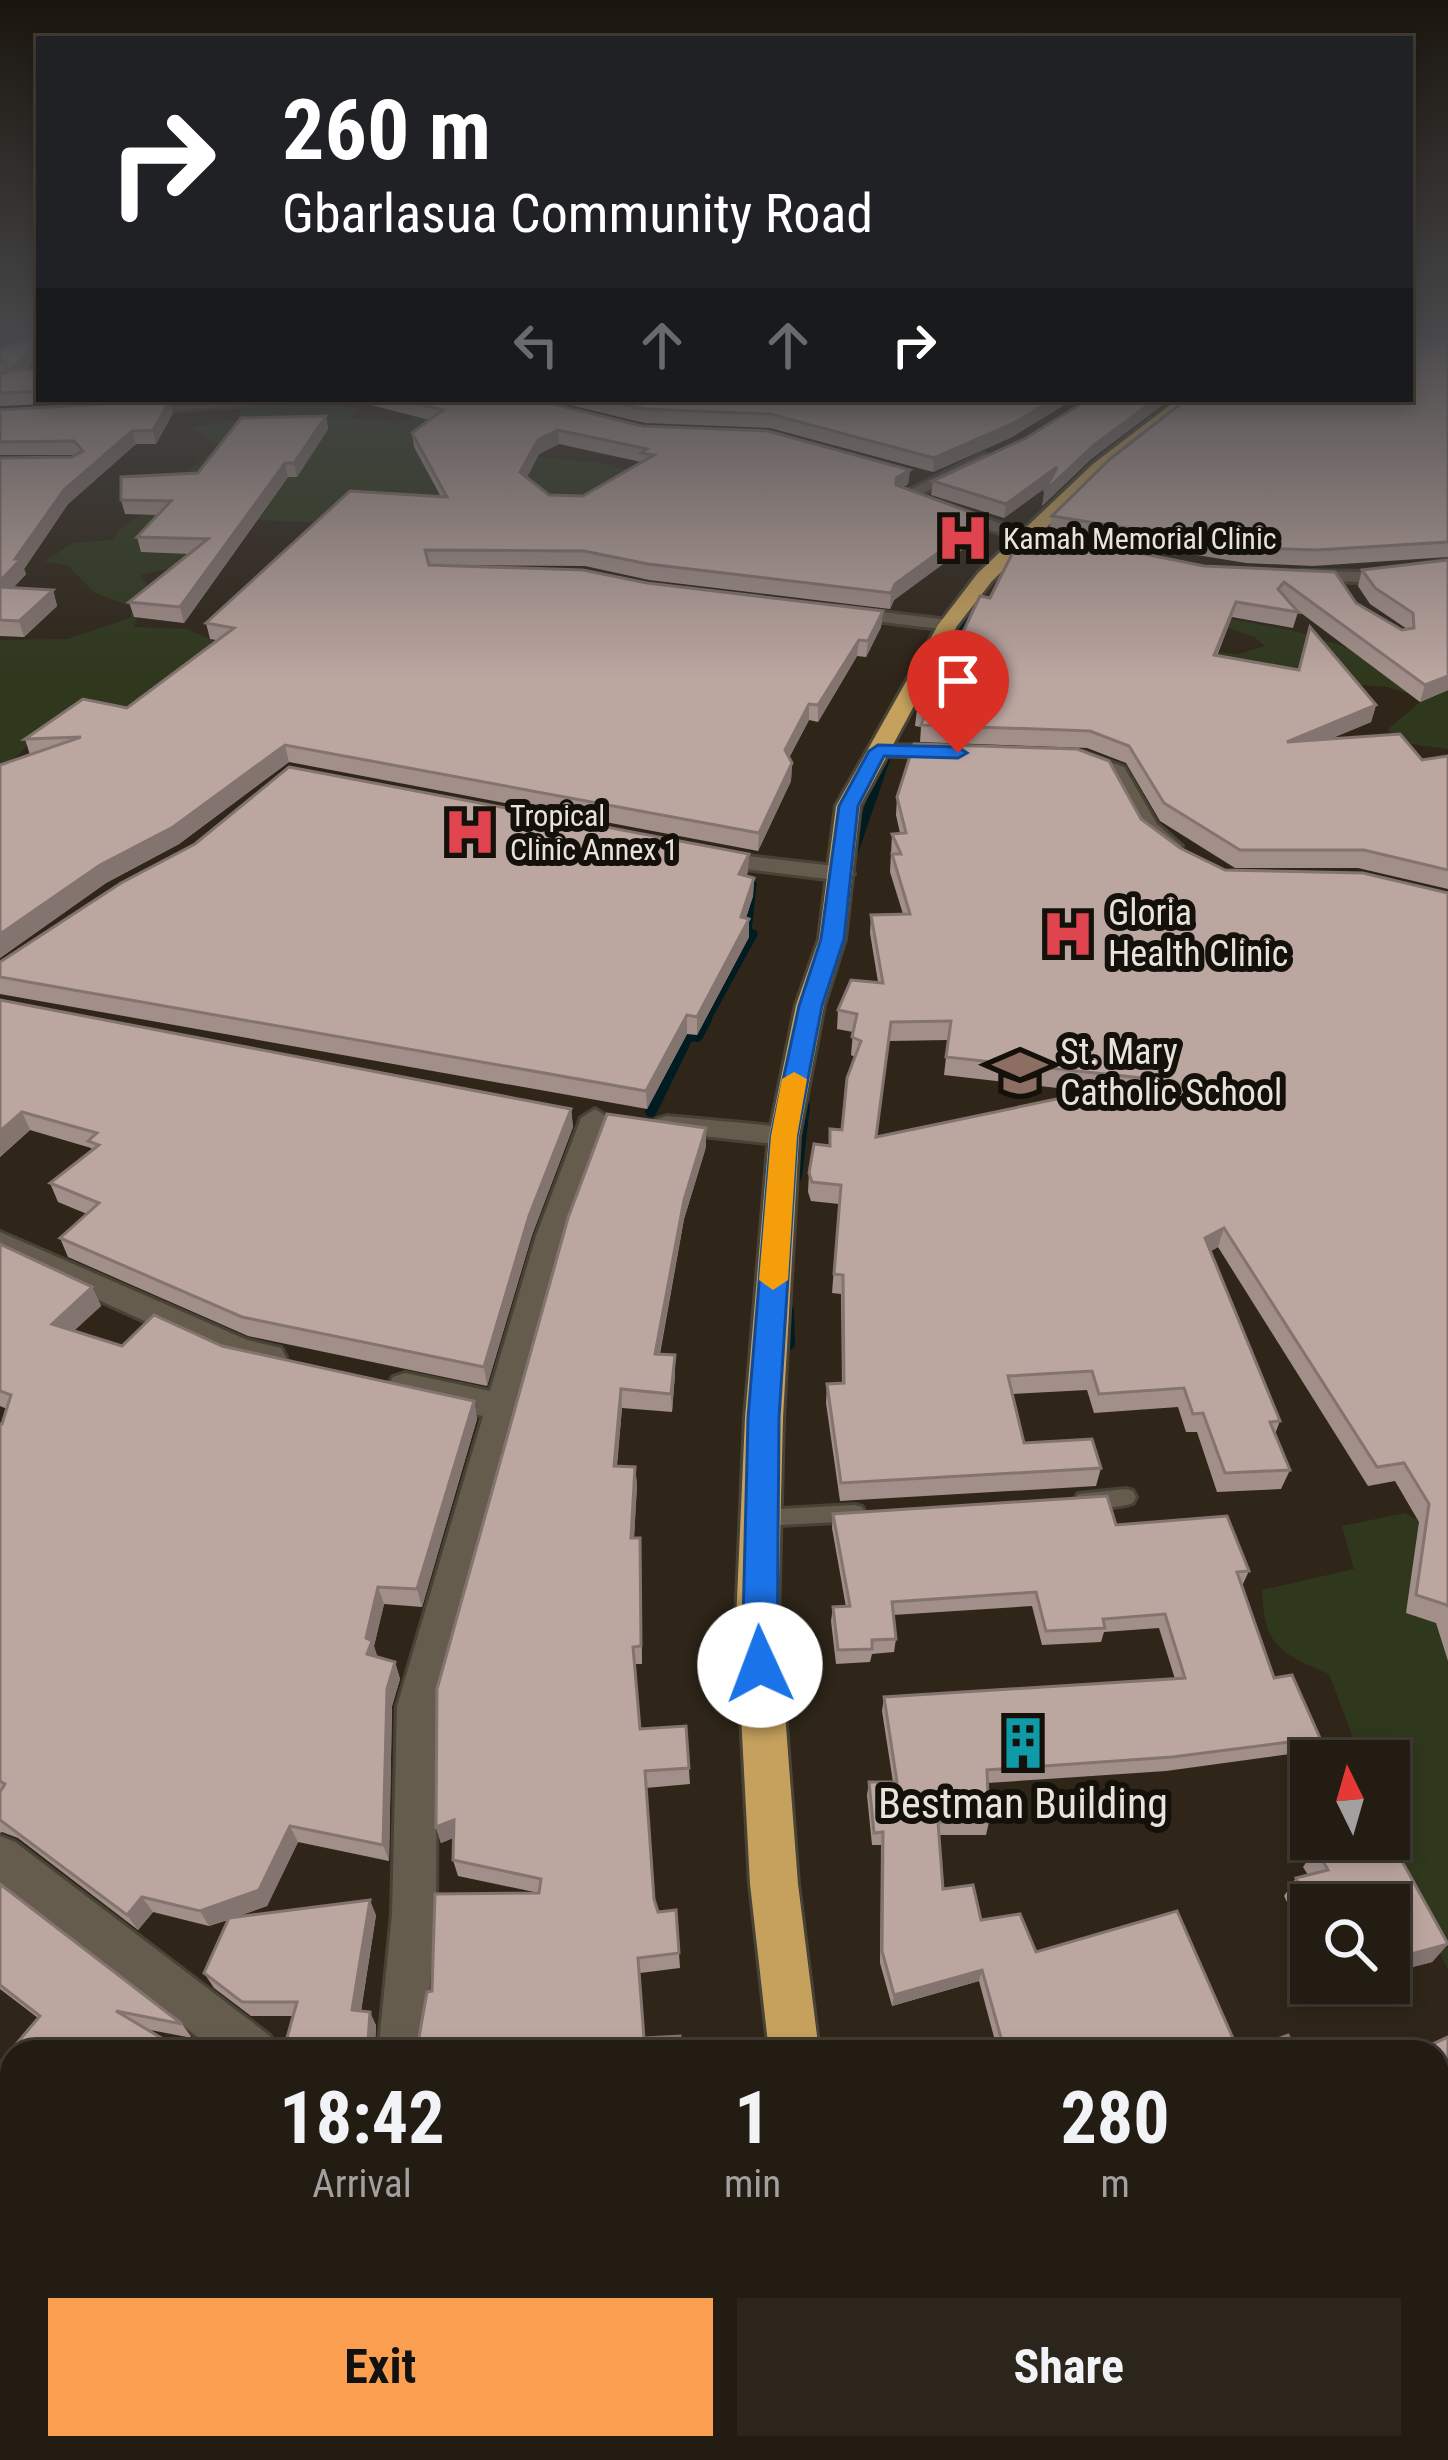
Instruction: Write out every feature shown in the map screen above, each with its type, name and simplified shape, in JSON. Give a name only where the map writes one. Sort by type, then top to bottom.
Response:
[{"type":"highway","points":[[793,2040],[774,1884],[757,1621],[760,1518],[784,1136],[843,874],[848,806],[948,625],[985,577],[1121,450]]},
{"type":"street","points":[[995,454],[923,478],[905,496],[1027,538],[1070,545]]},
{"type":"street","points":[[1278,575],[1339,578],[1448,565]]},
{"type":"street","points":[[1339,578],[1348,597]]},
{"type":"street","points":[[811,606],[948,625]]},
{"type":"street","points":[[878,751],[967,753]]},
{"type":"street","points":[[1056,755],[1078,756],[1117,771],[1148,828],[1186,857]]},
{"type":"street","points":[[695,856],[843,874]]},
{"type":"street","points":[[402,2040],[414,1915],[417,1706],[551,1236],[607,1119],[784,1136]]},
{"type":"street","points":[[0,1243],[242,1351],[307,1365]]},
{"type":"street","points":[[372,1379],[503,1407]]},
{"type":"street","points":[[0,1856],[238,2040]]},
{"type":"lane","points":[[1057,1501],[1126,1497]]},
{"type":"lane","points":[[760,1518],[874,1511]]},
{"type":"green space","points":[[215,450],[508,450],[609,464],[717,499],[451,494],[354,524],[255,520],[188,564],[141,575],[149,587],[134,627],[186,629],[225,645],[168,694],[29,744],[13,760],[36,767],[0,844],[0,640],[68,639],[130,618],[133,607],[95,593],[68,566],[45,561],[73,543],[113,540]]},
{"type":"green space","points":[[1172,608],[1294,631],[1352,649],[1448,659],[1448,749],[1410,744],[1387,730],[1425,698],[1387,687],[1220,673],[1214,652],[1239,654],[1265,646],[1254,637]]},
{"type":"green space","points":[[1405,1513],[1448,1538],[1448,1969],[1410,1894],[1410,1884],[1405,1884],[1393,1860],[1410,1860],[1410,1740],[1354,1740],[1329,1674],[1286,1653],[1266,1624],[1262,1590],[1354,1569],[1342,1526]]},
{"type":"building","points":[[110,450],[64,490],[15,559],[21,559],[0,581],[0,458],[72,457],[83,451]]},
{"type":"building","points":[[216,450],[303,450],[294,463],[285,463],[180,607],[129,602],[208,539],[137,537],[171,501],[121,500],[121,477],[198,473]]},
{"type":"building","points":[[421,450],[532,450],[520,472],[549,495],[583,496],[654,455],[641,453],[646,450],[836,450],[910,470],[896,478],[896,485],[986,518],[895,584],[891,593],[648,564],[584,551],[425,550],[429,565],[583,570],[647,583],[883,611],[868,641],[859,640],[818,705],[809,704],[785,750],[792,763],[759,833],[285,745],[173,827],[100,865],[0,934],[0,765],[81,737],[25,739],[83,699],[127,708],[234,628],[206,623],[350,491],[447,497]]},
{"type":"building","points":[[903,450],[953,450],[934,458]]},
{"type":"building","points":[[1000,450],[1089,450],[1044,492],[1057,467],[1006,504],[933,481]]},
{"type":"building","points":[[1122,450],[1448,450],[1448,542],[1317,550],[1250,548],[1052,516]]},
{"type":"building","points":[[1035,532],[1204,566],[1335,572],[1356,603],[1402,630],[1414,628],[1413,613],[1375,588],[1362,570],[1448,560],[1448,676],[1425,685],[1284,582],[1278,589],[1298,612],[1236,602],[1214,655],[1299,670],[1310,627],[1376,705],[1287,742],[1400,734],[1422,760],[1448,756],[1448,870],[1364,850],[1240,850],[1164,803],[1129,746],[1090,731],[921,725],[927,710],[917,709],[940,667],[946,668],[980,596],[990,598],[1012,554]]},
{"type":"building","points":[[0,587],[53,590],[19,621],[0,620]]},
{"type":"building","points":[[914,744],[1077,749],[1109,761],[1141,819],[1180,848],[1225,870],[1363,873],[1448,893],[1448,1607],[1416,1595],[1429,1504],[1404,1463],[1377,1467],[1224,1228],[1205,1238],[1280,1421],[1270,1422],[1290,1470],[1225,1473],[1203,1413],[1193,1414],[1184,1388],[1099,1394],[1092,1371],[1008,1376],[1024,1443],[1092,1439],[1101,1468],[841,1483],[827,1384],[844,1383],[843,1275],[834,1274],[841,1185],[812,1182],[809,1173],[814,1144],[830,1146],[830,1129],[842,1130],[847,1078],[861,1041],[852,1037],[857,1014],[838,1010],[851,980],[883,983],[871,915],[910,914],[892,854],[901,854],[892,834],[906,833],[897,797]],"holes":[[[951,1021],[946,1057],[1152,1079],[876,1137],[891,1022]]]},
{"type":"building","points":[[289,767],[749,854],[739,874],[754,878],[741,917],[749,919],[697,1017],[687,1015],[646,1091],[0,977],[0,962],[121,883],[195,844]]},
{"type":"building","points":[[0,1000],[571,1109],[529,1216],[484,1367],[242,1317],[60,1238],[99,1203],[50,1183],[99,1145],[88,1141],[97,1133],[22,1112],[0,1131]]},
{"type":"building","points":[[607,1114],[706,1128],[684,1200],[655,1354],[675,1355],[671,1394],[621,1389],[614,1466],[635,1467],[631,1538],[640,1538],[641,1646],[633,1647],[640,1729],[686,1726],[689,1768],[645,1771],[654,1899],[658,1912],[676,1910],[679,1953],[638,1958],[644,2038],[680,2036],[680,2040],[419,2040],[427,1992],[432,1991],[435,1894],[539,1893],[541,1879],[453,1860],[454,1820],[436,1827],[437,1689],[568,1218]]},
{"type":"building","points":[[0,1244],[92,1287],[52,1324],[122,1346],[154,1315],[222,1346],[474,1401],[417,1589],[378,1587],[366,1638],[372,1641],[367,1654],[395,1662],[387,1689],[383,1845],[290,1826],[259,1890],[200,1911],[142,1897],[127,1915],[0,1820],[0,1792],[5,1784],[0,1781],[0,1424],[11,1395],[0,1391]]},
{"type":"building","points":[[1107,1496],[1116,1525],[1227,1516],[1249,1571],[1237,1572],[1274,1678],[1292,1675],[1320,1738],[1172,1757],[987,1770],[989,1822],[938,1822],[943,1889],[973,1885],[981,1920],[1020,1914],[1036,1952],[1177,1911],[1234,2040],[1002,2040],[982,1970],[894,1995],[882,1951],[883,1832],[874,1833],[869,1782],[897,1782],[884,1697],[1185,1678],[1165,1614],[1103,1619],[1105,1628],[1046,1631],[1036,1592],[892,1602],[896,1639],[872,1640],[872,1649],[838,1650],[833,1607],[850,1606],[833,1514]]},
{"type":"building","points":[[1323,1860],[1401,1860],[1448,1944],[1410,1954],[1410,1884],[1299,1884],[1296,1878],[1328,1870]]},
{"type":"building","points":[[0,1884],[182,2024],[116,2011],[165,2040],[20,2040],[40,2016],[0,1985]]},
{"type":"building","points":[[370,1900],[352,2010],[370,2012],[368,2040],[286,2040],[297,2002],[242,2002],[204,1973],[229,1918]]},
{"type":"waterway","points":[[926,680],[971,619]]},
{"type":"waterway","points":[[852,857],[888,752]]},
{"type":"waterway","points":[[705,1022],[753,934],[747,932],[752,884]]},
{"type":"waterway","points":[[651,1111],[688,1035],[697,1036],[706,1019]]},
{"type":"waterway","points":[[796,1176],[804,1106]]},
{"type":"waterway","points":[[788,1310],[789,1344]]},
{"type":"slow traffic","points":[[773,1280],[784,1136],[794,1079]]},
{"type":"place","name":"Kamah Memorial Clinic","points":[[963,538]]},
{"type":"place","name":"Tropical Clinic Annex 1","points":[[470,832]]},
{"type":"place","name":"Gloria Health Clinic","points":[[1068,934]]},
{"type":"place","name":"St. Mary Catholic School","points":[[1020,1073]]},
{"type":"place","name":"Bestman Building","points":[[1023,1743]]},
{"type":"route","points":[[760,1665],[757,1621],[764,1418],[784,1136],[810,1006],[832,939],[848,806],[878,751],[958,753]]}]
